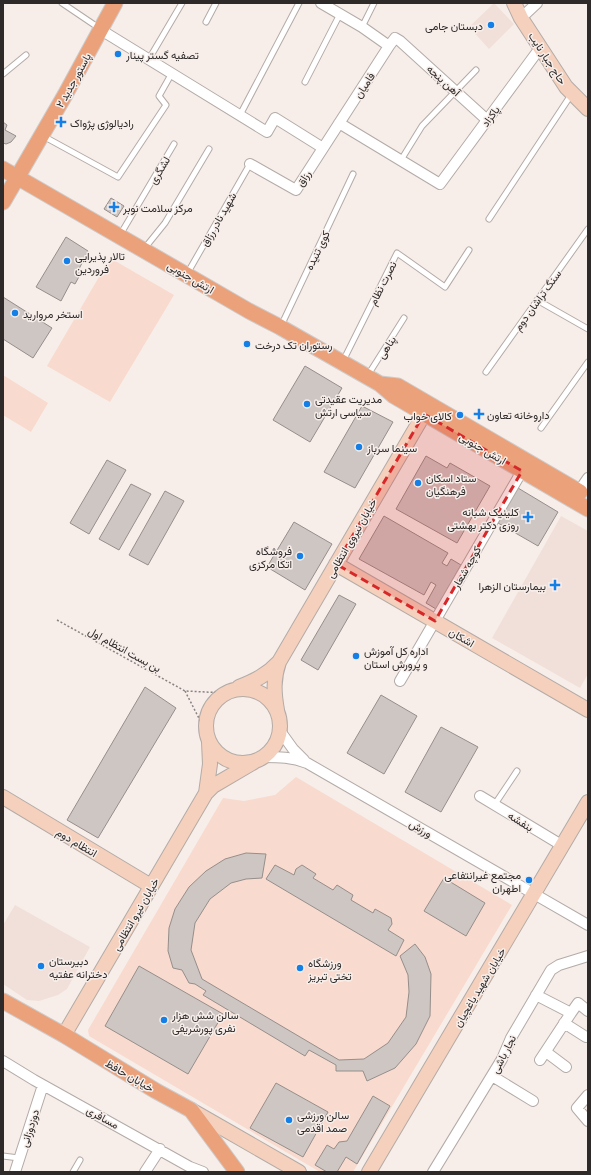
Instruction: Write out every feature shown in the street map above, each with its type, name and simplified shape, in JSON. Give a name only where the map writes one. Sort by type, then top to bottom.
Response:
[{"type":"main road","name":"پاستور جدید ۲","points":[[3,202],[115,3]]},
{"type":"main road","name":"ارتش جنوبی","points":[[3,169],[186,275],[280,326],[367,376],[380,384],[394,396],[588,509]]},
{"type":"main road","name":"ارتش جنوبی","points":[[380,384],[398,386],[583,494]]},
{"type":"main road","name":"خیابان حافظ","points":[[3,1001],[191,1110],[237,1172]]},
{"type":"street","points":[[321,3],[362,27],[389,46]]},
{"type":"street","name":"حاج جبار نایب","points":[[514,3],[521,18],[566,86],[588,109]]},
{"type":"street","points":[[521,18],[537,3]]},
{"type":"street","points":[[101,30],[240,114],[267,132],[275,118],[323,148]]},
{"type":"street","name":"آهن پنجه","points":[[389,46],[395,38],[400,41],[487,120]]},
{"type":"street","name":"فامیان","points":[[339,123],[389,46]]},
{"type":"street","name":"پاکزاد","points":[[401,160],[440,184],[540,48]]},
{"type":"street","points":[[339,123],[401,160]]},
{"type":"street","name":"رزاق","points":[[250,164],[296,190],[339,123]]},
{"type":"street","name":"خیابان نیروی انتظامی","points":[[277,710],[274,679],[279,662],[424,414]]},
{"type":"street","name":"کوچه شعار","points":[[400,681],[522,470]]},
{"type":"street","points":[[583,494],[588,478]]},
{"type":"street","name":"اشکان","points":[[336,564],[588,710]]},
{"type":"street","name":"خیابان نیروی انتظامی","points":[[229,692],[258,679],[279,662]]},
{"type":"street","points":[[243,688],[253,690],[263,694],[271,701],[277,710],[280,720],[280,731],[277,741],[271,750],[259,760],[243,764],[223,758],[215,751],[207,737],[206,721],[209,711],[214,702],[229,692],[243,688]]},
{"type":"street","name":"ورزش","points":[[280,731],[293,749],[307,763]]},
{"type":"street","name":"خیابان نیرو انتظامی","points":[[206,793],[210,764],[207,737]]},
{"type":"street","name":"ورزش","points":[[259,760],[286,757],[307,763],[588,925]]},
{"type":"street","name":"خیابان نیرو انتظامی","points":[[64,1035],[206,793],[213,786],[259,760]]},
{"type":"street","name":"بنفشه","points":[[480,796],[562,846]]},
{"type":"street","name":"انتظام دوم","points":[[3,797],[152,886]]},
{"type":"street","name":"خیابان شهید یاغچیان","points":[[369,1172],[588,802]]},
{"type":"street","name":"نجار باشی","points":[[433,1172],[502,1059],[511,1038],[550,970],[559,965],[588,956]]},
{"type":"street","points":[[536,995],[571,1013]]},
{"type":"street","points":[[566,1067],[543,1056],[578,1003],[588,1011]]},
{"type":"street","points":[[564,1023],[586,1037]]},
{"type":"street","name":"مسافری","points":[[3,1061],[43,1085],[203,1172]]},
{"type":"street","points":[[492,1076],[533,1101]]},
{"type":"street","name":"دوزدوزانی","points":[[15,1172],[43,1085]]},
{"type":"street","points":[[588,1095],[577,1108],[588,1121]]},
{"type":"street","points":[[191,1110],[299,1172]]},
{"type":"street","points":[[145,1172],[160,1149]]},
{"type":"lane","points":[[62,3],[101,30]]},
{"type":"lane","points":[[149,59],[182,3]]},
{"type":"lane","points":[[206,22],[216,3]]},
{"type":"lane","points":[[240,114],[299,3]]},
{"type":"lane","points":[[362,27],[374,3]]},
{"type":"lane","points":[[305,82],[340,14]]},
{"type":"lane","points":[[3,74],[26,55]]},
{"type":"lane","points":[[401,160],[422,126],[476,70]]},
{"type":"lane","points":[[42,135],[118,177],[166,106],[159,96],[172,73]]},
{"type":"lane","points":[[489,219],[572,93]]},
{"type":"lane","name":"لشگری","points":[[120,236],[174,144]]},
{"type":"lane","points":[[143,250],[165,223],[209,148]]},
{"type":"lane","name":"شهید نادر رزاق","points":[[186,275],[250,164]]},
{"type":"lane","name":"کوی تنیده","points":[[280,326],[353,174]]},
{"type":"lane","name":"سنگ تراشان دوم","points":[[486,372],[588,229]]},
{"type":"lane","name":"نصرت نظام","points":[[342,362],[397,254],[445,287],[469,250]]},
{"type":"lane","points":[[537,300],[588,329]]},
{"type":"lane","name":"پناهی","points":[[367,376],[404,318]]},
{"type":"lane","points":[[541,428],[588,362]]},
{"type":"lane","points":[[494,804],[517,771]]},
{"type":"lane","points":[[3,1156],[19,1158]]},
{"type":"lane","points":[[73,1172],[80,1160]]},
{"type":"path","name":"بن بست انتظام اول","points":[[57,620],[185,691]]},
{"type":"path","points":[[207,737],[185,691],[229,692]]},
{"type":"highlighted area","points":[[424,414],[522,471],[435,621],[336,564]]},
{"type":"shaded area","name":"دبستان جامی","points":[[494,3],[514,24],[489,49],[469,27]]},
{"type":"shaded area","points":[[110,258],[174,295],[110,402],[47,366]]},
{"type":"shaded area","points":[[3,375],[48,403],[31,432],[3,415]]},
{"type":"shaded area","name":"بیمارستان الزهرا","points":[[561,516],[588,531],[588,674],[580,688],[492,638]]},
{"type":"shaded area","points":[[296,777],[512,905],[353,1172],[320,1172],[89,1036],[88,1030],[223,798],[244,801],[275,795]]},
{"type":"shaded area","name":"دبیرستان دخترانه عفتیه","points":[[15,905],[90,947],[67,989],[58,995],[39,1001],[27,1000],[3,984],[3,925]]},
{"type":"building","points":[[3,122],[7,125],[5,130],[16,136],[11,142],[6,144],[3,143]]},
{"type":"building","name":"مرکز سلامت نوبر","points":[[111,198],[124,206],[117,217],[104,209]]},
{"type":"building","name":"تالار پذیرایی فروردین","points":[[66,237],[88,251],[78,271],[81,273],[75,284],[71,282],[61,301],[36,287]]},
{"type":"building","name":"استخر مروارید","points":[[3,297],[52,328],[33,358],[3,339]]},
{"type":"building","name":"مدیریت عقیدتی سیاسی ارتش","points":[[305,366],[342,388],[310,442],[273,420]]},
{"type":"building","name":"سینما سرباز","points":[[362,406],[393,422],[355,488],[324,472]]},
{"type":"building","points":[[426,456],[447,468],[450,463],[490,486],[457,543],[396,509]]},
{"type":"building","points":[[107,460],[126,470],[89,534],[70,523]]},
{"type":"building","points":[[131,484],[151,494],[119,550],[99,539]]},
{"type":"building","name":"کلینیک شبانه روزی دکتر بهشتی","points":[[518,488],[558,512],[538,546],[498,523]]},
{"type":"building","points":[[165,491],[184,501],[148,565],[129,555]]},
{"type":"building","points":[[384,516],[448,553],[442,563],[447,566],[451,559],[461,565],[436,609],[426,603],[436,585],[431,582],[424,595],[359,559]]},
{"type":"building","name":"فروشگاه اتکا مرکزی","points":[[294,522],[332,544],[305,590],[267,567]]},
{"type":"building","points":[[339,595],[356,604],[318,670],[301,660]]},
{"type":"building","points":[[145,687],[176,708],[98,838],[67,820]]},
{"type":"building","points":[[381,695],[417,716],[384,774],[347,753]]},
{"type":"building","points":[[441,727],[478,747],[441,812],[405,792]]},
{"type":"building","points":[[246,853],[266,854],[262,878],[246,879],[231,883],[210,899],[195,923],[191,950],[202,979],[339,1060],[364,1059],[388,1043],[406,1017],[409,992],[408,975],[400,956],[415,944],[425,957],[431,974],[430,1016],[416,1044],[395,1068],[367,1081],[363,1071],[336,1071],[336,1065],[309,1050],[305,1056],[203,995],[206,991],[195,984],[189,983],[182,970],[173,968],[168,951],[169,928],[175,909],[189,887],[206,871],[225,859]]},
{"type":"building","points":[[275,865],[294,875],[296,869],[302,865],[316,874],[313,878],[333,890],[337,885],[353,895],[351,900],[373,913],[375,909],[391,918],[392,924],[388,930],[404,940],[396,956],[266,879]]},
{"type":"building","points":[[444,878],[485,903],[466,936],[424,911]]},
{"type":"building","name":"سالن شش هزار نفری پورشریفی","points":[[139,966],[223,1014],[188,1074],[105,1026]]},
{"type":"building","name":"سالن ورزشی صمد اقدمی","points":[[276,1083],[328,1112],[303,1157],[250,1128]]},
{"type":"building","points":[[373,1096],[390,1106],[357,1164],[346,1157],[337,1172],[327,1172],[315,1165],[327,1145],[334,1149],[339,1142],[347,1141]]},
{"type":"place","name":"دبستان جامی","points":[[491,25]]},
{"type":"place","name":"تصفیه گستر پینار","points":[[118,54]]},
{"type":"place","name":"رادیالوژی پژواک","points":[[61,122]]},
{"type":"place","name":"مرکز سلامت نوبر","points":[[114,207]]},
{"type":"place","name":"تالار پذیرایی فروردین","points":[[67,261]]},
{"type":"place","name":"استخر مروارید","points":[[15,313]]},
{"type":"place","name":"رستوران تک درخت","points":[[247,344]]},
{"type":"place","name":"مدیریت عقیدتی سیاسی ارتش","points":[[307,404]]},
{"type":"place","name":"داروخانه تعاون","points":[[479,414]]},
{"type":"place","name":"کالای خواب","points":[[460,415]]},
{"type":"place","name":"سینما سرباز","points":[[359,447]]},
{"type":"place","name":"ستاد اسکان فرهنگیان","points":[[418,483]]},
{"type":"place","name":"کلینیک شبانه روزی دکتر بهشتی","points":[[528,517]]},
{"type":"place","name":"فروشگاه اتکا مرکزی","points":[[300,556]]},
{"type":"place","name":"بیمارستان الزهرا","points":[[555,585]]},
{"type":"place","name":"اداره کل آموزش و پرورش استان","points":[[356,656]]},
{"type":"place","name":"مجتمع غیرانتفاعی اطهران","points":[[529,880]]},
{"type":"place","name":"دبیرستان دخترانه عفتیه","points":[[41,966]]},
{"type":"place","name":"ورزشگاه تختی تبریز","points":[[300,968]]},
{"type":"place","name":"سالن شش هزار نفری پورشریفی","points":[[164,1020]]},
{"type":"place","name":"سالن ورزشی صمد اقدمی","points":[[289,1120]]}]
